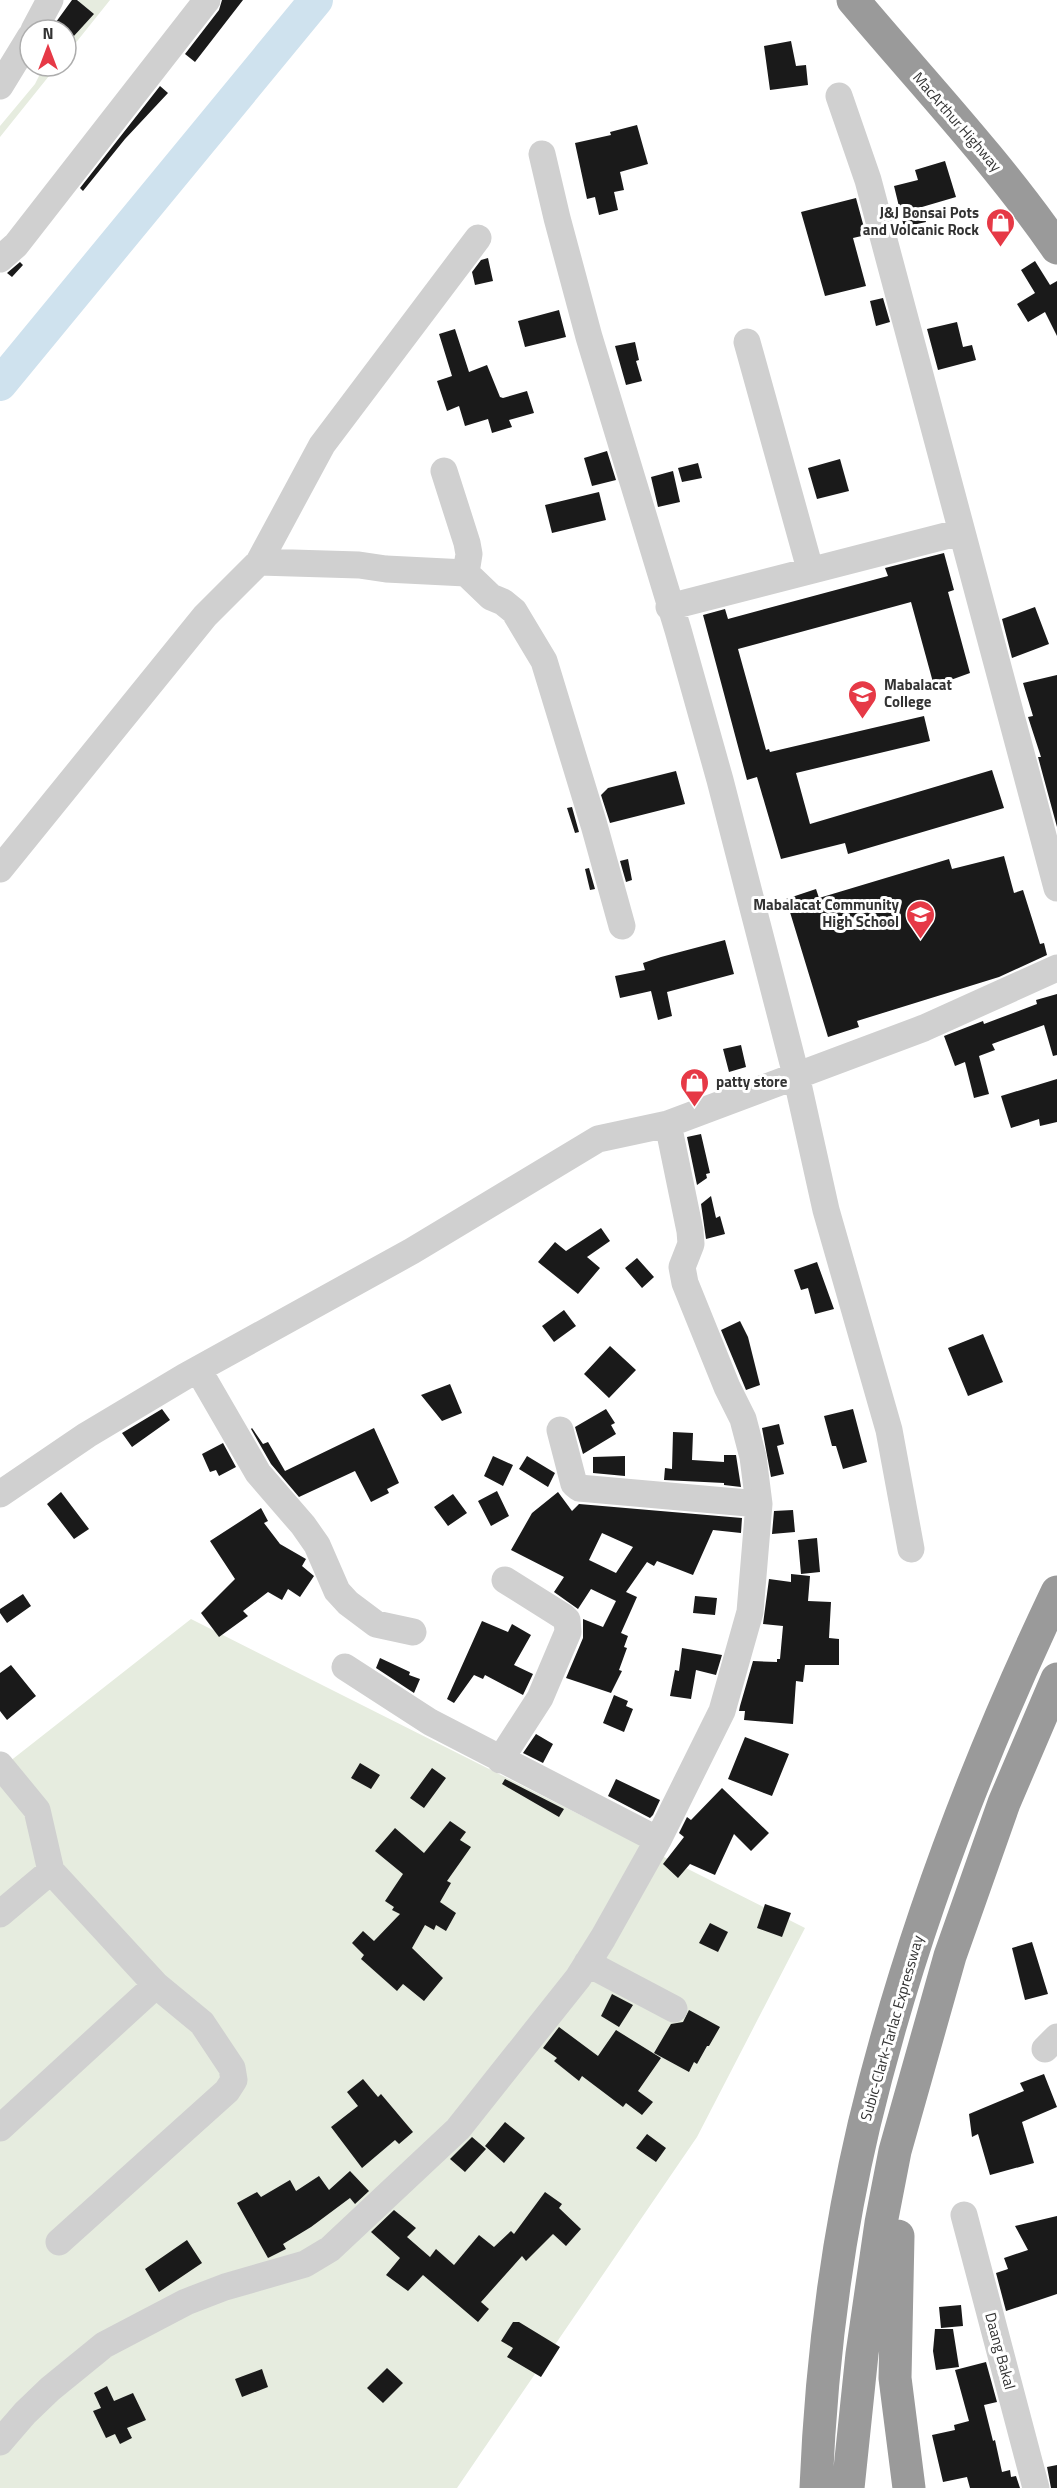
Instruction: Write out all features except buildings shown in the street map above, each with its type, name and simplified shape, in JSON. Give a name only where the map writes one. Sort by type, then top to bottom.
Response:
[{"type":"highway","name":"MacArthur Highway","points":[[853,0],[934,97],[968,131],[1027,205],[1057,248]]},
{"type":"highway","name":"Subic-Clark-Tarlac Expressway","points":[[816,2488],[820,2401],[840,2248],[864,2125],[919,1931],[968,1798],[1037,1633],[1057,1592]]},
{"type":"highway","points":[[848,2488],[864,2342],[881,2223],[895,2151],[950,1956],[1004,1803],[1057,1679]]},
{"type":"highway","points":[[895,2151],[898,2220],[895,2378],[909,2488]]},
{"type":"street","points":[[40,18],[50,0]]},
{"type":"street","points":[[0,259],[16,245],[207,0]]},
{"type":"street","points":[[0,86],[18,57]]},
{"type":"street","points":[[839,96],[868,180],[1057,888]]},
{"type":"street","points":[[542,154],[589,337],[720,780],[796,1075],[826,1210],[889,1430],[910,1549]]},
{"type":"street","points":[[0,869],[205,616],[259,562],[322,445],[478,238]]},
{"type":"street","points":[[747,342],[810,569]]},
{"type":"street","points":[[444,471],[467,543],[469,554],[466,573]]},
{"type":"street","points":[[669,607],[961,532]]},
{"type":"street","points":[[259,562],[359,565],[386,569],[466,573],[491,597],[503,602],[514,611],[544,661],[622,926]]},
{"type":"street","points":[[0,1494],[87,1435],[412,1251],[597,1139],[668,1124],[924,1028],[1057,968]]},
{"type":"street","points":[[0,2442],[50,2389],[104,2346],[186,2302],[225,2287],[305,2264],[330,2249],[458,2129],[578,1978],[658,1840],[722,1711],[750,1612],[759,1504],[753,1457],[743,1419],[685,1283],[682,1267],[691,1244],[690,1231],[668,1124]]},
{"type":"street","points":[[199,1371],[258,1473],[317,1545],[337,1591],[348,1603],[376,1624],[413,1632]]},
{"type":"street","points":[[560,1430],[574,1484],[579,1488],[759,1504]]},
{"type":"street","points":[[500,1760],[540,1698],[568,1632],[568,1625],[564,1617],[505,1580]]},
{"type":"street","points":[[345,1667],[430,1722],[658,1840]]},
{"type":"street","points":[[0,1765],[37,1810],[51,1871],[156,1985],[202,2023],[232,2068],[234,2080],[227,2091],[59,2242]]},
{"type":"street","points":[[0,1914],[51,1871]]},
{"type":"street","points":[[587,1964],[674,2009]]},
{"type":"street","points":[[0,2127],[156,1985]]},
{"type":"street","name":"Daang Bakal","points":[[964,2215],[1036,2488]]},
{"type":"shaded area","points":[[79,0],[110,0],[78,40],[78,18],[69,18]]},
{"type":"shaded area","points":[[38,78],[47,78],[0,137],[0,126]]},
{"type":"shaded area","points":[[191,1619],[805,1928],[697,2137],[457,2488],[0,2488],[0,1769]]},
{"type":"waterway","points":[[0,384],[316,0]]},
{"type":"place","name":"J&J Bonsai Pots and Volcanic Rock","points":[[1000,248]]},
{"type":"place","name":"Mabalacat College","points":[[863,720]]},
{"type":"place","name":"Mabalacat Community High School","points":[[920,940]]},
{"type":"place","name":"patty store","points":[[695,1108]]}]
